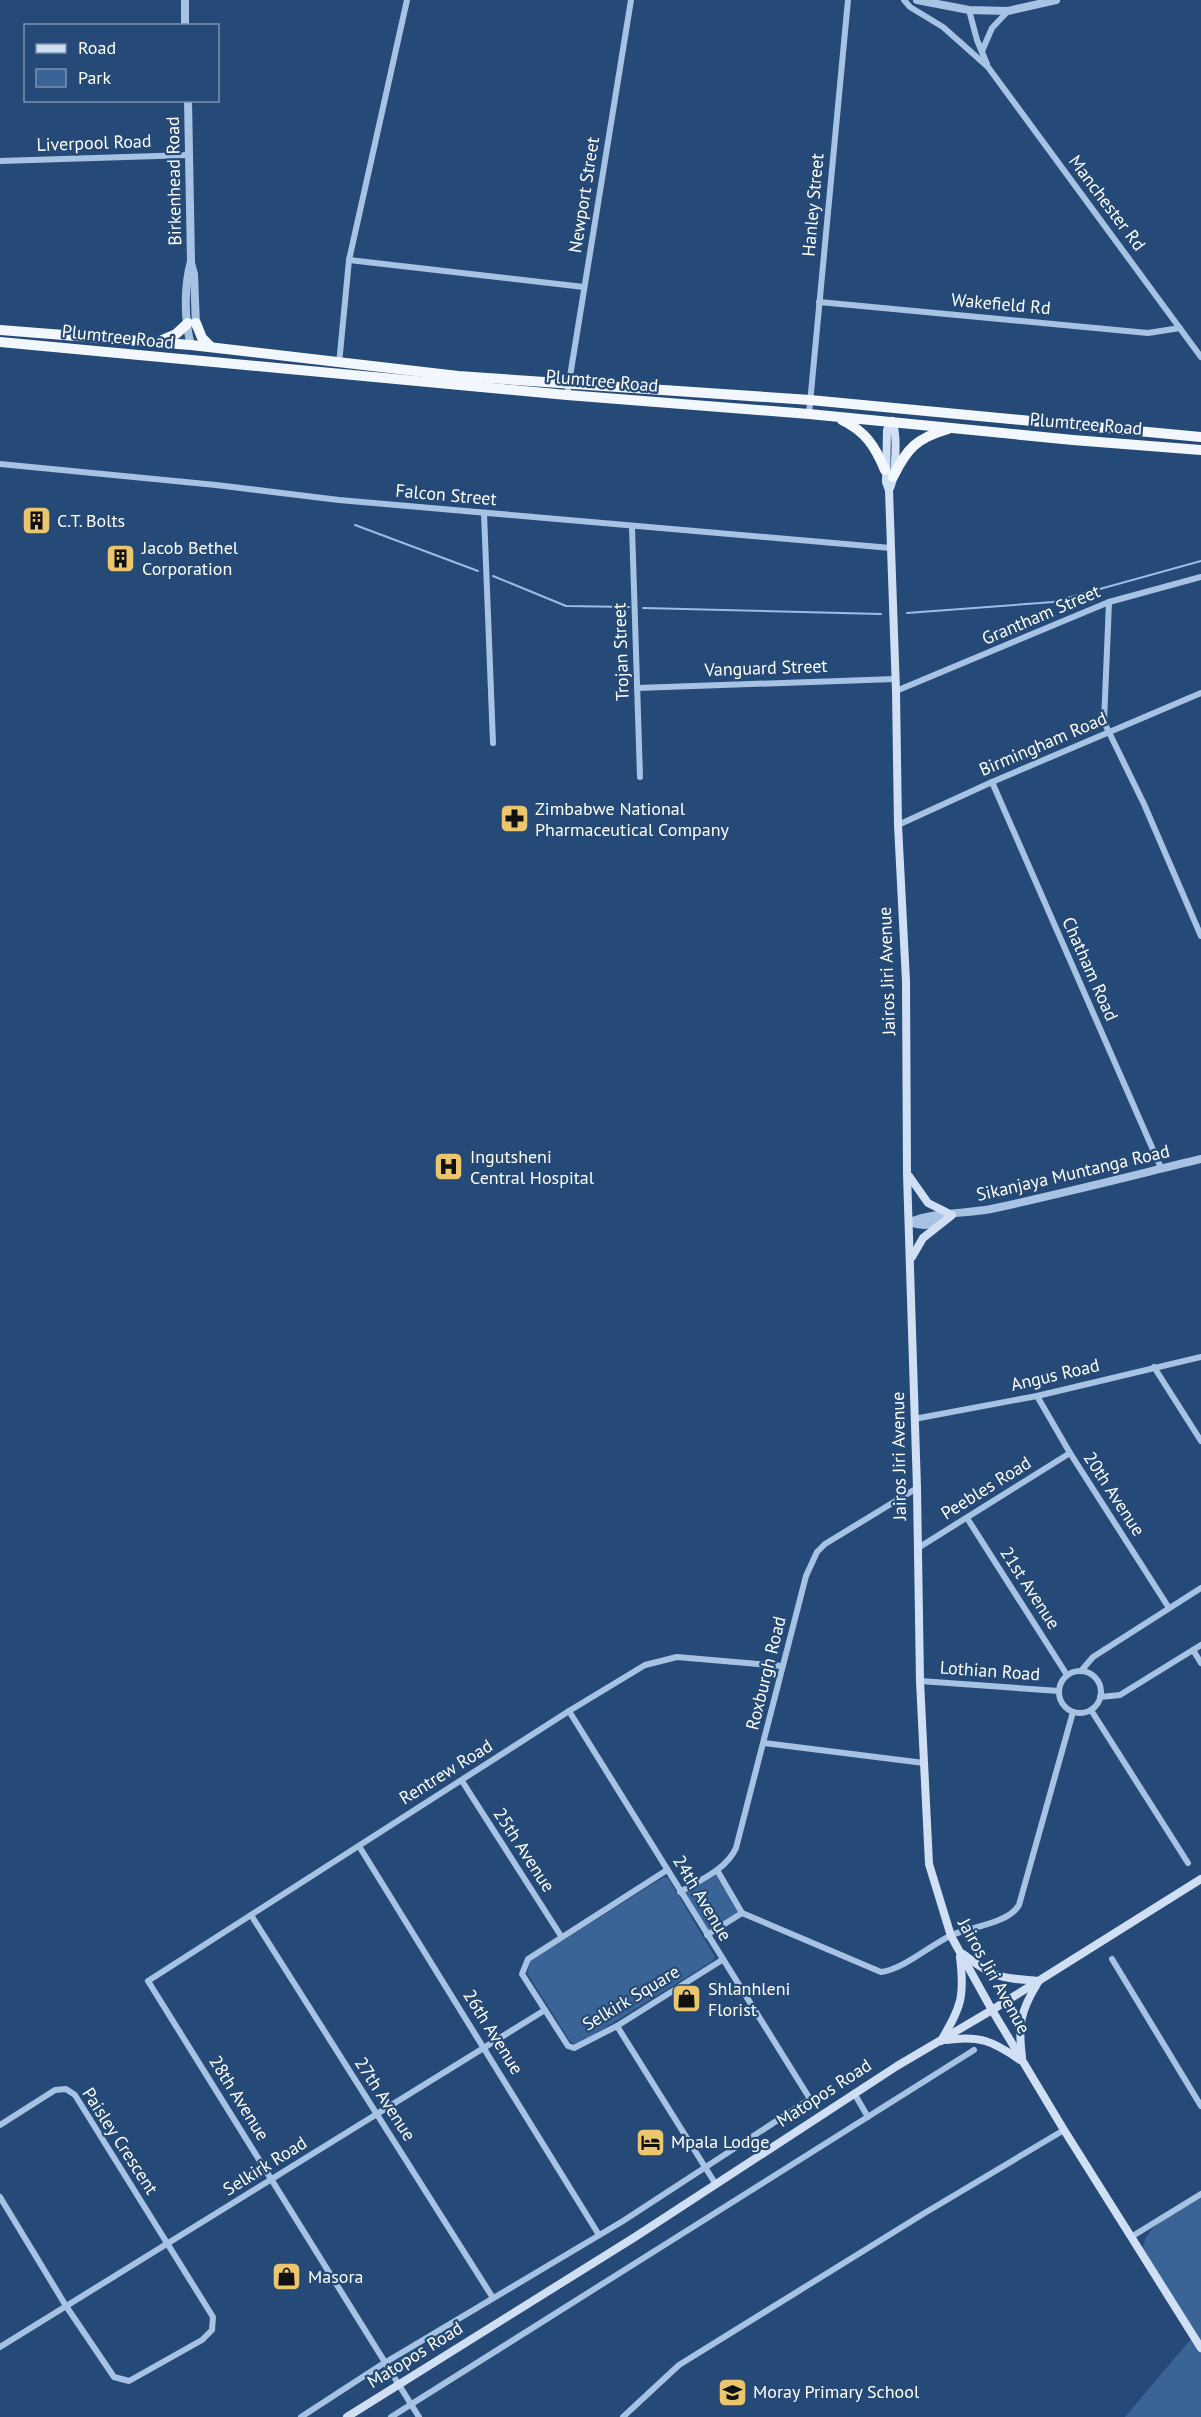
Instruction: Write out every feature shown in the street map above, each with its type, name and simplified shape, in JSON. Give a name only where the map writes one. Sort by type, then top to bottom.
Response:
[{"type":"highway","points":[[156,342],[176,334],[192,323],[211,347]]},
{"type":"highway","name":"Plumtree Road","points":[[0,330],[211,347],[568,390],[810,400],[1201,437]]},
{"type":"highway","name":"Plumtree Road","points":[[0,342],[214,363],[568,390],[1073,440],[1201,450]]},
{"type":"highway","points":[[170,359],[185,352],[191,345],[214,363]]},
{"type":"highway","points":[[872,406],[887,414],[892,421],[913,411]]},
{"type":"highway","points":[[834,416],[855,426],[871,440],[889,473],[912,446],[932,434],[954,428]]},
{"type":"highway","points":[[1187,448],[1201,457]]},
{"type":"main road","points":[[889,473],[887,430],[892,421]]},
{"type":"main road","name":"Jairos Jiri Avenue","points":[[889,473],[886,482],[889,490],[898,825],[906,981],[907,1174],[917,1488],[920,1681],[929,1864],[951,1936],[992,2010],[1064,2130],[1201,2348]]},
{"type":"main road","points":[[907,1174],[928,1203],[952,1215],[923,1238],[910,1260]]},
{"type":"main road","name":"Matopos Road","points":[[347,2417],[607,2255],[854,2093],[1200,1882]]},
{"type":"main road","points":[[959,1951],[984,1970],[1000,1977],[1039,1981],[1023,2013],[1018,2030],[1023,2062]]},
{"type":"main road","points":[[941,2041],[962,1998],[959,1951]]},
{"type":"main road","points":[[941,2041],[962,2038],[988,2040],[1023,2062]]},
{"type":"street","points":[[184,0],[185,24]]},
{"type":"street","points":[[338,373],[349,260],[407,0]]},
{"type":"street","name":"Newport Street","points":[[568,390],[630,0]]},
{"type":"street","name":"Hanley Street","points":[[809,414],[848,0]]},
{"type":"street","points":[[904,0],[910,7],[943,27],[988,67]]},
{"type":"street","points":[[917,0],[969,10],[1008,11],[1056,0]]},
{"type":"street","points":[[969,10],[988,67]]},
{"type":"street","points":[[982,51],[992,28],[1008,11]]},
{"type":"street","name":"Manchester Rd","points":[[988,67],[1201,357]]},
{"type":"street","name":"Birkenhead Road","points":[[188,102],[191,261],[194,274],[191,345]]},
{"type":"street","name":"Liverpool Road","points":[[0,160],[189,155]]},
{"type":"street","points":[[349,260],[584,286]]},
{"type":"street","name":"Wakefield Rd","points":[[819,302],[1148,333],[1180,328]]},
{"type":"street","points":[[1192,345],[1201,344]]},
{"type":"street","name":"Falcon Street","points":[[0,464],[216,485],[339,500],[891,548]]},
{"type":"street","points":[[484,513],[493,743]]},
{"type":"street","name":"Trojan Street","points":[[632,527],[640,777]]},
{"type":"street","name":"Grantham Street","points":[[896,691],[1109,602],[1201,577]]},
{"type":"street","points":[[1109,602],[1104,722],[1125,762],[1201,936]]},
{"type":"street","name":"Vanguard Street","points":[[637,688],[895,679]]},
{"type":"street","name":"Birmingham Road","points":[[898,825],[992,782],[1201,693]]},
{"type":"street","name":"Chatham Road","points":[[992,782],[1161,1168]]},
{"type":"street","name":"Sikanjaya Muntanga Road","points":[[910,1222],[929,1216],[952,1215],[1022,1202],[1201,1159]]},
{"type":"street","name":"Angus Road","points":[[915,1419],[1036,1396],[1201,1357]]},
{"type":"street","points":[[1154,1367],[1201,1441]]},
{"type":"street","name":"20th Avenue","points":[[1036,1396],[1070,1454],[1169,1608]]},
{"type":"street","name":"Peebles Road","points":[[918,1548],[1070,1454]]},
{"type":"street","name":"Roxburgh Road","points":[[680,1892],[717,1870],[728,1861],[736,1848],[806,1576],[817,1552],[825,1544],[917,1488]]},
{"type":"street","name":"21st Avenue","points":[[967,1518],[1067,1675]]},
{"type":"street","points":[[1081,1671],[1096,1680],[1100,1696],[1091,1710],[1083,1713],[1073,1712],[1062,1704],[1059,1691],[1067,1675],[1081,1671],[1093,1658],[1201,1588]]},
{"type":"street","points":[[1100,1696],[1120,1695],[1201,1645]]},
{"type":"street","points":[[1193,1650],[1201,1663]]},
{"type":"street","name":"Rentrew Road","points":[[148,1981],[569,1711],[645,1665],[677,1657],[782,1666]]},
{"type":"street","name":"Lothian Road","points":[[920,1681],[1059,1691]]},
{"type":"street","points":[[1091,1710],[1188,1863]]},
{"type":"street","name":"24th Avenue","points":[[569,1711],[810,2099],[705,2168]]},
{"type":"street","points":[[717,1870],[742,1913],[881,1972],[892,1969],[951,1936],[1012,1915],[1016,1910],[1073,1712]]},
{"type":"street","points":[[764,1743],[924,1763]]},
{"type":"street","name":"25th Avenue","points":[[462,1781],[561,1936]]},
{"type":"street","name":"26th Avenue","points":[[359,1846],[599,2235]]},
{"type":"street","name":"Selkirk Square","points":[[667,1870],[528,1959],[522,1971],[545,2010],[568,2046],[572,2048],[582,2046],[723,1960]]},
{"type":"street","points":[[707,1935],[742,1913]]},
{"type":"street","name":"27th Avenue","points":[[251,1915],[493,2298]]},
{"type":"street","points":[[1112,1959],[1201,2106]]},
{"type":"street","name":"28th Avenue","points":[[148,1981],[419,2417]]},
{"type":"street","name":"Selkirk Road","points":[[0,2347],[272,2181],[376,2113],[545,2010]]},
{"type":"street","points":[[617,2026],[715,2183]]},
{"type":"street","points":[[391,2417],[974,2050]]},
{"type":"street","name":"Paisley Crescent","points":[[0,2125],[55,2090],[70,2091],[75,2095],[169,2244]]},
{"type":"street","points":[[854,2093],[868,2117]]},
{"type":"street","points":[[623,2417],[679,2365],[913,2220],[1064,2130]]},
{"type":"street","points":[[301,2417],[705,2168]]},
{"type":"street","points":[[1131,2237],[1201,2194]]},
{"type":"street","points":[[0,2197],[66,2306],[110,2373],[124,2382],[202,2340],[212,2330],[213,2317],[169,2244]]},
{"type":"green space","points":[[716,1875],[738,1912],[708,1931],[685,1893]]},
{"type":"green space","points":[[664,1877],[668,1878],[715,1957],[711,1962],[582,2042],[574,2044],[527,1973],[530,1961]]},
{"type":"green space","points":[[1201,2197],[1201,2417],[1125,2417],[1196,2333],[1143,2249],[1150,2231],[1157,2224]]},
{"type":"waterway","points":[[355,525],[478,571]]},
{"type":"waterway","points":[[907,613],[1053,602],[1201,561]]},
{"type":"waterway","points":[[493,576],[566,606],[629,607]]},
{"type":"waterway","points":[[643,608],[881,614]]},
{"type":"place","name":"C.T. Bolts","points":[[36,521]]},
{"type":"place","name":"Jacob Bethel Corporation","points":[[121,558]]},
{"type":"place","name":"Zimbabwe National Pharmaceutical Company","points":[[514,819]]},
{"type":"place","name":"Ingutsheni Central Hospital","points":[[449,1167]]},
{"type":"place","name":"Shlanhleni Florist","points":[[687,1999]]},
{"type":"place","name":"Mpala Lodge","points":[[650,2142]]},
{"type":"place","name":"Masora","points":[[287,2277]]},
{"type":"place","name":"Moray Primary School","points":[[732,2392]]}]
